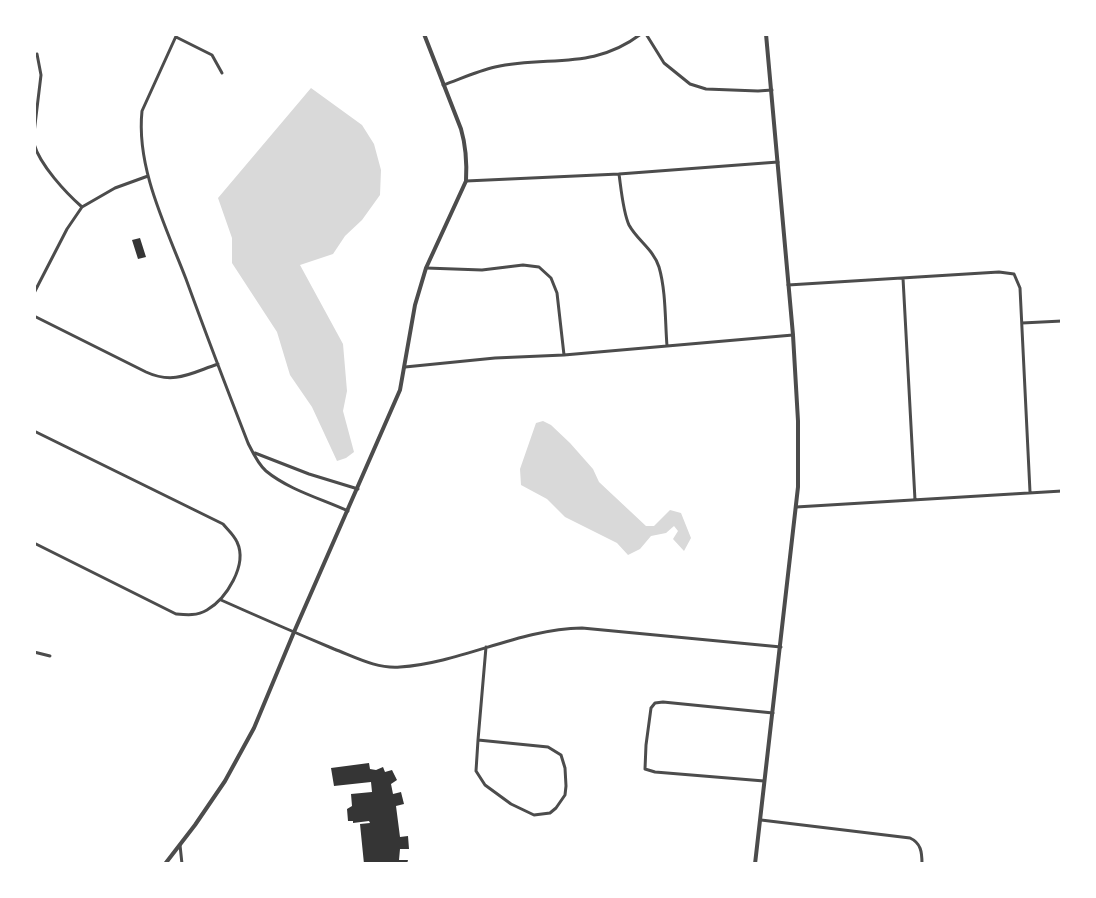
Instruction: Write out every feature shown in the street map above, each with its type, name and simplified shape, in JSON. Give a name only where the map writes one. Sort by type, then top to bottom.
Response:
[{"type":"street","points":[[165,864],[195,825],[242,753],[254,728],[400,390],[415,306],[426,268],[466,181],[467,162],[464,137],[424,34]]},
{"type":"street","points":[[443,85],[495,67],[575,60],[607,54],[622,48],[641,34]]},
{"type":"street","points":[[646,34],[664,63],[690,84],[706,89],[771,90]]},
{"type":"street","points":[[755,864],[796,507],[798,432],[793,335],[766,34]]},
{"type":"street","points":[[222,73],[212,55],[176,36],[142,111],[141,131],[148,176],[253,452],[266,471],[281,481],[348,511]]},
{"type":"street","points":[[34,133],[41,75],[37,54]]},
{"type":"street","points":[[34,144],[37,153],[46,165],[82,207]]},
{"type":"street","points":[[466,181],[618,174],[778,162]]},
{"type":"street","points":[[618,174],[630,227],[659,265],[667,346]]},
{"type":"street","points":[[34,293],[82,207],[115,188],[148,176]]},
{"type":"street","points":[[426,268],[482,270],[523,265],[539,267],[551,278],[557,293],[564,355]]},
{"type":"street","points":[[788,285],[999,272],[1014,274],[1020,288],[1030,492]]},
{"type":"street","points":[[903,278],[915,500]]},
{"type":"street","points":[[34,316],[146,372],[163,378],[180,377],[218,364]]},
{"type":"street","points":[[1022,324],[1062,321]]},
{"type":"street","points":[[405,368],[495,358],[564,355],[793,335]]},
{"type":"street","points":[[34,437],[36,432],[223,524],[239,544],[239,562],[236,574],[221,600],[206,611],[190,615],[176,614],[34,543]]},
{"type":"street","points":[[253,452],[309,474],[358,489]]},
{"type":"street","points":[[796,507],[1062,491]]},
{"type":"street","points":[[221,600],[375,664],[393,667],[434,661],[549,630],[582,628],[781,647]]},
{"type":"street","points":[[478,740],[548,747],[561,755],[565,768],[566,786],[565,795],[556,808],[550,813],[534,815],[512,804],[485,785],[476,771],[478,740],[486,647]]},
{"type":"street","points":[[34,652],[50,656]]},
{"type":"street","points":[[764,781],[655,772],[645,769],[646,745],[651,708],[655,703],[773,713]]},
{"type":"street","points":[[761,820],[910,838],[916,841],[921,848],[922,864]]},
{"type":"street","points":[[180,844],[182,864]]},
{"type":"shaded area","points":[[311,88],[362,125],[374,144],[381,170],[380,195],[362,220],[345,236],[333,254],[300,265],[343,344],[347,391],[343,411],[354,452],[337,461],[312,407],[290,375],[277,332],[232,263],[232,238],[218,198]]},
{"type":"shaded area","points":[[543,421],[551,425],[570,443],[593,469],[599,482],[646,526],[654,526],[670,510],[681,513],[691,538],[684,551],[673,539],[678,531],[674,526],[666,533],[651,536],[640,549],[628,555],[617,543],[565,517],[547,499],[521,485],[520,469],[536,423]]},
{"type":"building","points":[[140,238],[146,257],[138,259],[132,240]]},
{"type":"building","points":[[369,763],[370,769],[376,770],[383,767],[385,772],[392,770],[397,780],[391,784],[393,794],[401,792],[404,804],[396,806],[400,837],[408,836],[409,849],[400,849],[399,860],[408,860],[407,864],[364,864],[360,824],[370,823],[369,821],[353,823],[353,821],[348,821],[347,809],[352,806],[351,794],[372,792],[371,782],[334,786],[331,768]]}]
